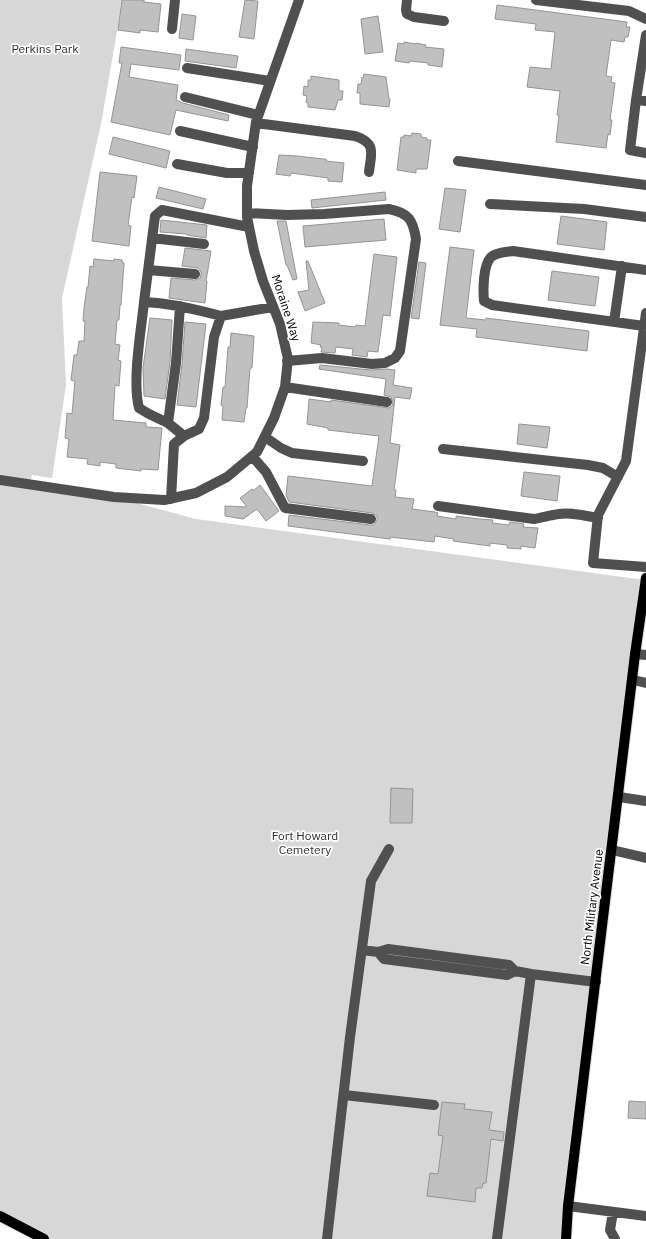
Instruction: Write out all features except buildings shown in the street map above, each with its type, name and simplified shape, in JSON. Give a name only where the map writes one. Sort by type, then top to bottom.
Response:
[{"type":"main road","name":"North Military Avenue","points":[[566,1239],[568,1206],[646,583]]},
{"type":"main road","points":[[0,1216],[44,1239]]},
{"type":"street","points":[[172,29],[175,0]]},
{"type":"street","name":"Moraine Way","points":[[0,480],[114,497],[164,500],[196,493],[202,490],[227,477],[257,452],[274,418],[285,387],[288,361],[280,324],[263,281],[249,227],[247,213],[247,186],[257,119],[298,0]]},
{"type":"street","points":[[407,0],[406,10],[408,14],[414,17],[444,21]]},
{"type":"street","points":[[536,0],[629,11],[646,20]]},
{"type":"street","points":[[646,35],[641,100],[630,150],[646,153]]},
{"type":"street","points":[[187,68],[270,81]]},
{"type":"street","points":[[185,97],[257,119],[363,138],[369,143],[371,151],[369,172]]},
{"type":"street","points":[[180,131],[252,147]]},
{"type":"street","points":[[458,161],[646,185]]},
{"type":"street","points":[[177,164],[227,173],[249,173]]},
{"type":"street","points":[[490,204],[584,209],[646,217]]},
{"type":"street","points":[[247,213],[309,214],[389,209],[400,211],[409,217],[414,226],[416,240],[400,351],[394,358],[385,364],[372,364],[322,358],[288,361]]},
{"type":"street","points":[[184,436],[168,423],[139,408],[137,399],[137,374],[144,302],[155,216],[162,210],[249,227]]},
{"type":"street","points":[[152,238],[204,244]]},
{"type":"street","points":[[644,326],[492,305],[484,301],[483,290],[487,262],[492,256],[502,252],[513,251],[646,270]]},
{"type":"street","points":[[614,322],[622,266]]},
{"type":"street","points":[[148,270],[195,274]]},
{"type":"street","points":[[144,302],[180,306],[221,316],[273,307]]},
{"type":"street","points":[[168,423],[176,363],[180,306]]},
{"type":"street","points":[[646,313],[626,461],[598,515],[594,563],[646,567]]},
{"type":"street","points":[[172,498],[174,444],[184,436],[199,429],[204,418],[214,337],[221,316]]},
{"type":"street","points":[[285,387],[387,402]]},
{"type":"street","points":[[265,437],[281,448],[292,452],[364,461]]},
{"type":"street","points":[[443,449],[588,464],[603,468],[618,477]]},
{"type":"street","points":[[252,456],[266,472],[285,508],[371,519]]},
{"type":"street","points":[[438,506],[534,519],[559,514],[598,518]]},
{"type":"street","points":[[636,654],[646,655]]},
{"type":"street","points":[[633,680],[646,683]]},
{"type":"street","points":[[619,797],[646,801]]},
{"type":"street","points":[[327,1239],[371,881],[389,849]]},
{"type":"street","points":[[612,850],[646,858]]},
{"type":"street","points":[[362,950],[378,952],[384,959],[507,975],[515,971],[596,982]]},
{"type":"street","points":[[497,1239],[531,974]]},
{"type":"street","points":[[344,1095],[434,1105]]},
{"type":"street","points":[[568,1206],[646,1216]]},
{"type":"street","points":[[613,1212],[610,1230],[615,1239]]},
{"type":"green space","name":"Fort Howard Cemetery","points":[[0,0],[121,0],[120,14],[101,124],[62,298],[66,385],[52,478],[32,475],[30,484],[114,497],[196,519],[645,580],[566,1239],[44,1239],[0,1216]]},
{"type":"park label","name":"Perkins Park","points":[[45,49]]}]
